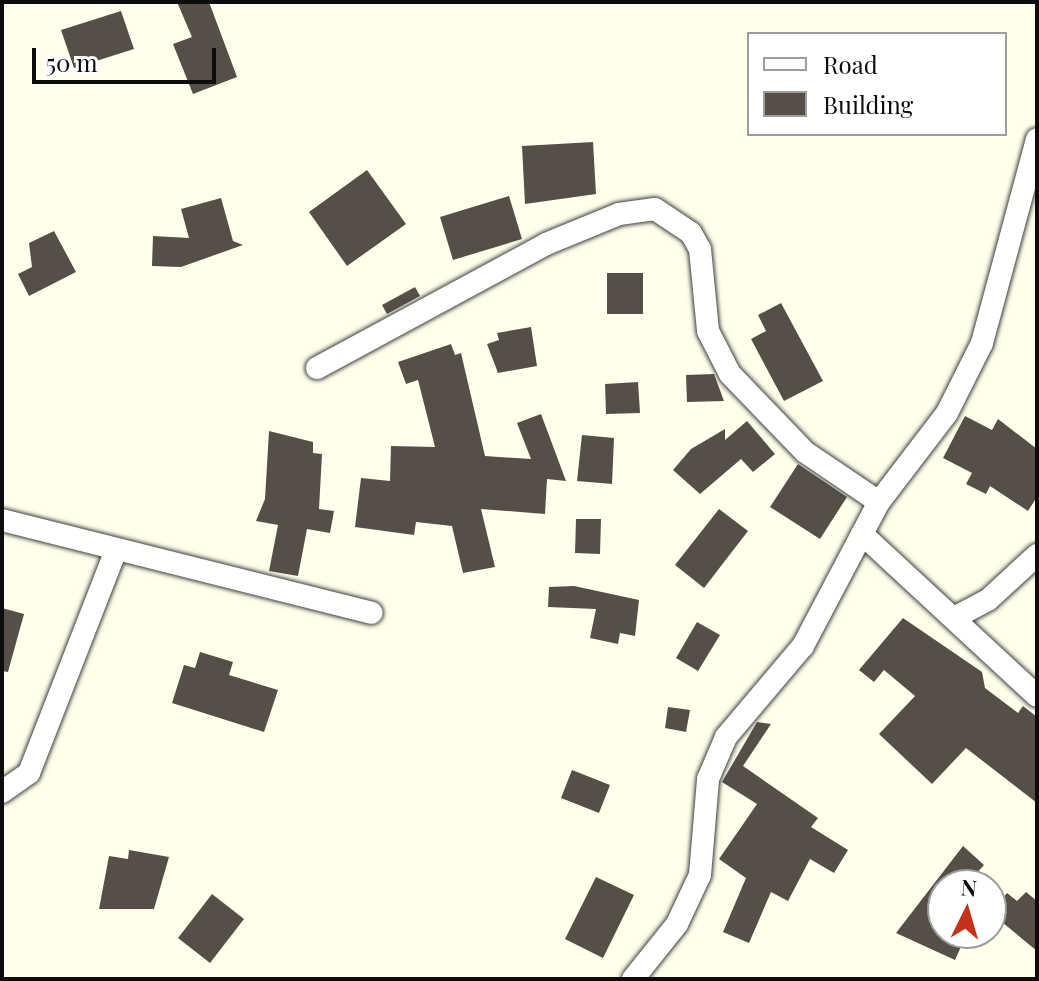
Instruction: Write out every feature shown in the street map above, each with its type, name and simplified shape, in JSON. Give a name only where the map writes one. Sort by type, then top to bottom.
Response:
[{"type":"street","points":[[633,979],[677,924],[700,875],[708,779],[726,737],[803,646],[879,502],[947,413],[982,343],[1037,139]]},
{"type":"street","points":[[317,368],[546,244],[619,214],[655,209],[691,233],[700,249],[708,331],[730,374],[805,452],[879,502]]},
{"type":"street","points":[[2,520],[115,552],[371,613]]},
{"type":"street","points":[[862,534],[1037,696]]},
{"type":"street","points":[[2,792],[29,773],[115,552]]},
{"type":"street","points":[[954,618],[988,600],[1037,555]]},
{"type":"building","points":[[177,2],[209,2],[237,77],[193,94],[173,44],[192,37]]},
{"type":"building","points":[[121,11],[134,49],[74,68],[61,30]]},
{"type":"building","points":[[593,142],[596,194],[525,204],[522,146]]},
{"type":"building","points":[[367,170],[406,224],[347,266],[309,212]]},
{"type":"building","points":[[509,196],[522,239],[453,260],[440,217]]},
{"type":"building","points":[[221,198],[233,241],[243,245],[181,267],[152,266],[153,236],[189,238],[181,209]]},
{"type":"building","points":[[54,231],[76,272],[29,296],[18,274],[32,267],[29,243]]},
{"type":"building","points":[[607,273],[643,273],[643,314],[607,314]]},
{"type":"building","points":[[415,287],[420,296],[387,314],[382,305]]},
{"type":"building","points":[[781,303],[823,381],[784,401],[751,339],[766,331],[758,315]]},
{"type":"building","points":[[531,327],[537,366],[498,373],[487,344],[499,340],[497,333]]},
{"type":"building","points":[[451,344],[455,355],[461,353],[485,456],[531,459],[517,423],[541,414],[566,481],[547,479],[545,514],[481,509],[495,567],[463,573],[452,526],[416,522],[414,535],[355,527],[361,478],[390,481],[391,446],[435,447],[418,380],[406,384],[398,362]]},
{"type":"building","points":[[714,374],[724,401],[687,402],[686,375]]},
{"type":"building","points":[[638,382],[640,413],[606,414],[605,384]]},
{"type":"building","points":[[965,416],[992,430],[998,419],[1037,449],[1037,497],[1028,511],[990,486],[986,494],[966,484],[972,473],[943,458]]},
{"type":"building","points":[[747,421],[775,454],[753,472],[741,459],[700,494],[673,470],[691,449],[725,429],[725,440]]},
{"type":"building","points":[[269,431],[313,442],[313,453],[322,454],[319,509],[334,511],[330,533],[307,529],[298,576],[269,571],[278,525],[256,521],[265,499]]},
{"type":"building","points":[[582,435],[614,438],[612,484],[577,481]]},
{"type":"building","points":[[798,464],[847,497],[820,539],[770,507]]},
{"type":"building","points":[[719,509],[748,531],[704,588],[675,565]]},
{"type":"building","points":[[576,519],[601,519],[600,554],[575,553]]},
{"type":"building","points":[[574,586],[639,600],[635,636],[620,633],[618,644],[590,638],[596,609],[548,607],[549,587]]},
{"type":"building","points":[[2,608],[24,614],[8,672],[2,671]]},
{"type":"building","points":[[903,618],[982,672],[985,688],[1018,713],[1023,706],[1037,717],[1037,803],[966,748],[932,784],[879,734],[915,696],[884,670],[874,682],[859,670]]},
{"type":"building","points":[[697,622],[720,635],[698,671],[676,658]]},
{"type":"building","points":[[200,652],[233,662],[229,675],[278,690],[264,732],[172,703],[184,665],[195,668]]},
{"type":"building","points":[[668,707],[690,710],[686,732],[665,728]]},
{"type":"building","points":[[757,722],[771,724],[743,766],[818,818],[811,827],[848,850],[834,873],[810,859],[788,901],[771,892],[749,943],[723,932],[746,878],[719,859],[757,804],[722,782]]},
{"type":"building","points":[[572,770],[610,785],[599,813],[561,798]]},
{"type":"building","points":[[963,846],[984,865],[980,869],[945,869]]},
{"type":"building","points":[[129,850],[169,857],[154,909],[99,909],[109,856],[128,859]]},
{"type":"building","points":[[596,877],[634,895],[603,958],[565,939]]},
{"type":"building","points":[[1026,892],[1037,901],[1037,951],[1007,926],[1007,893],[1017,901]]},
{"type":"building","points":[[927,893],[927,947],[896,933]]},
{"type":"building","points":[[212,894],[244,919],[210,963],[178,938]]},
{"type":"building","points":[[931,949],[960,949],[955,960]]}]
